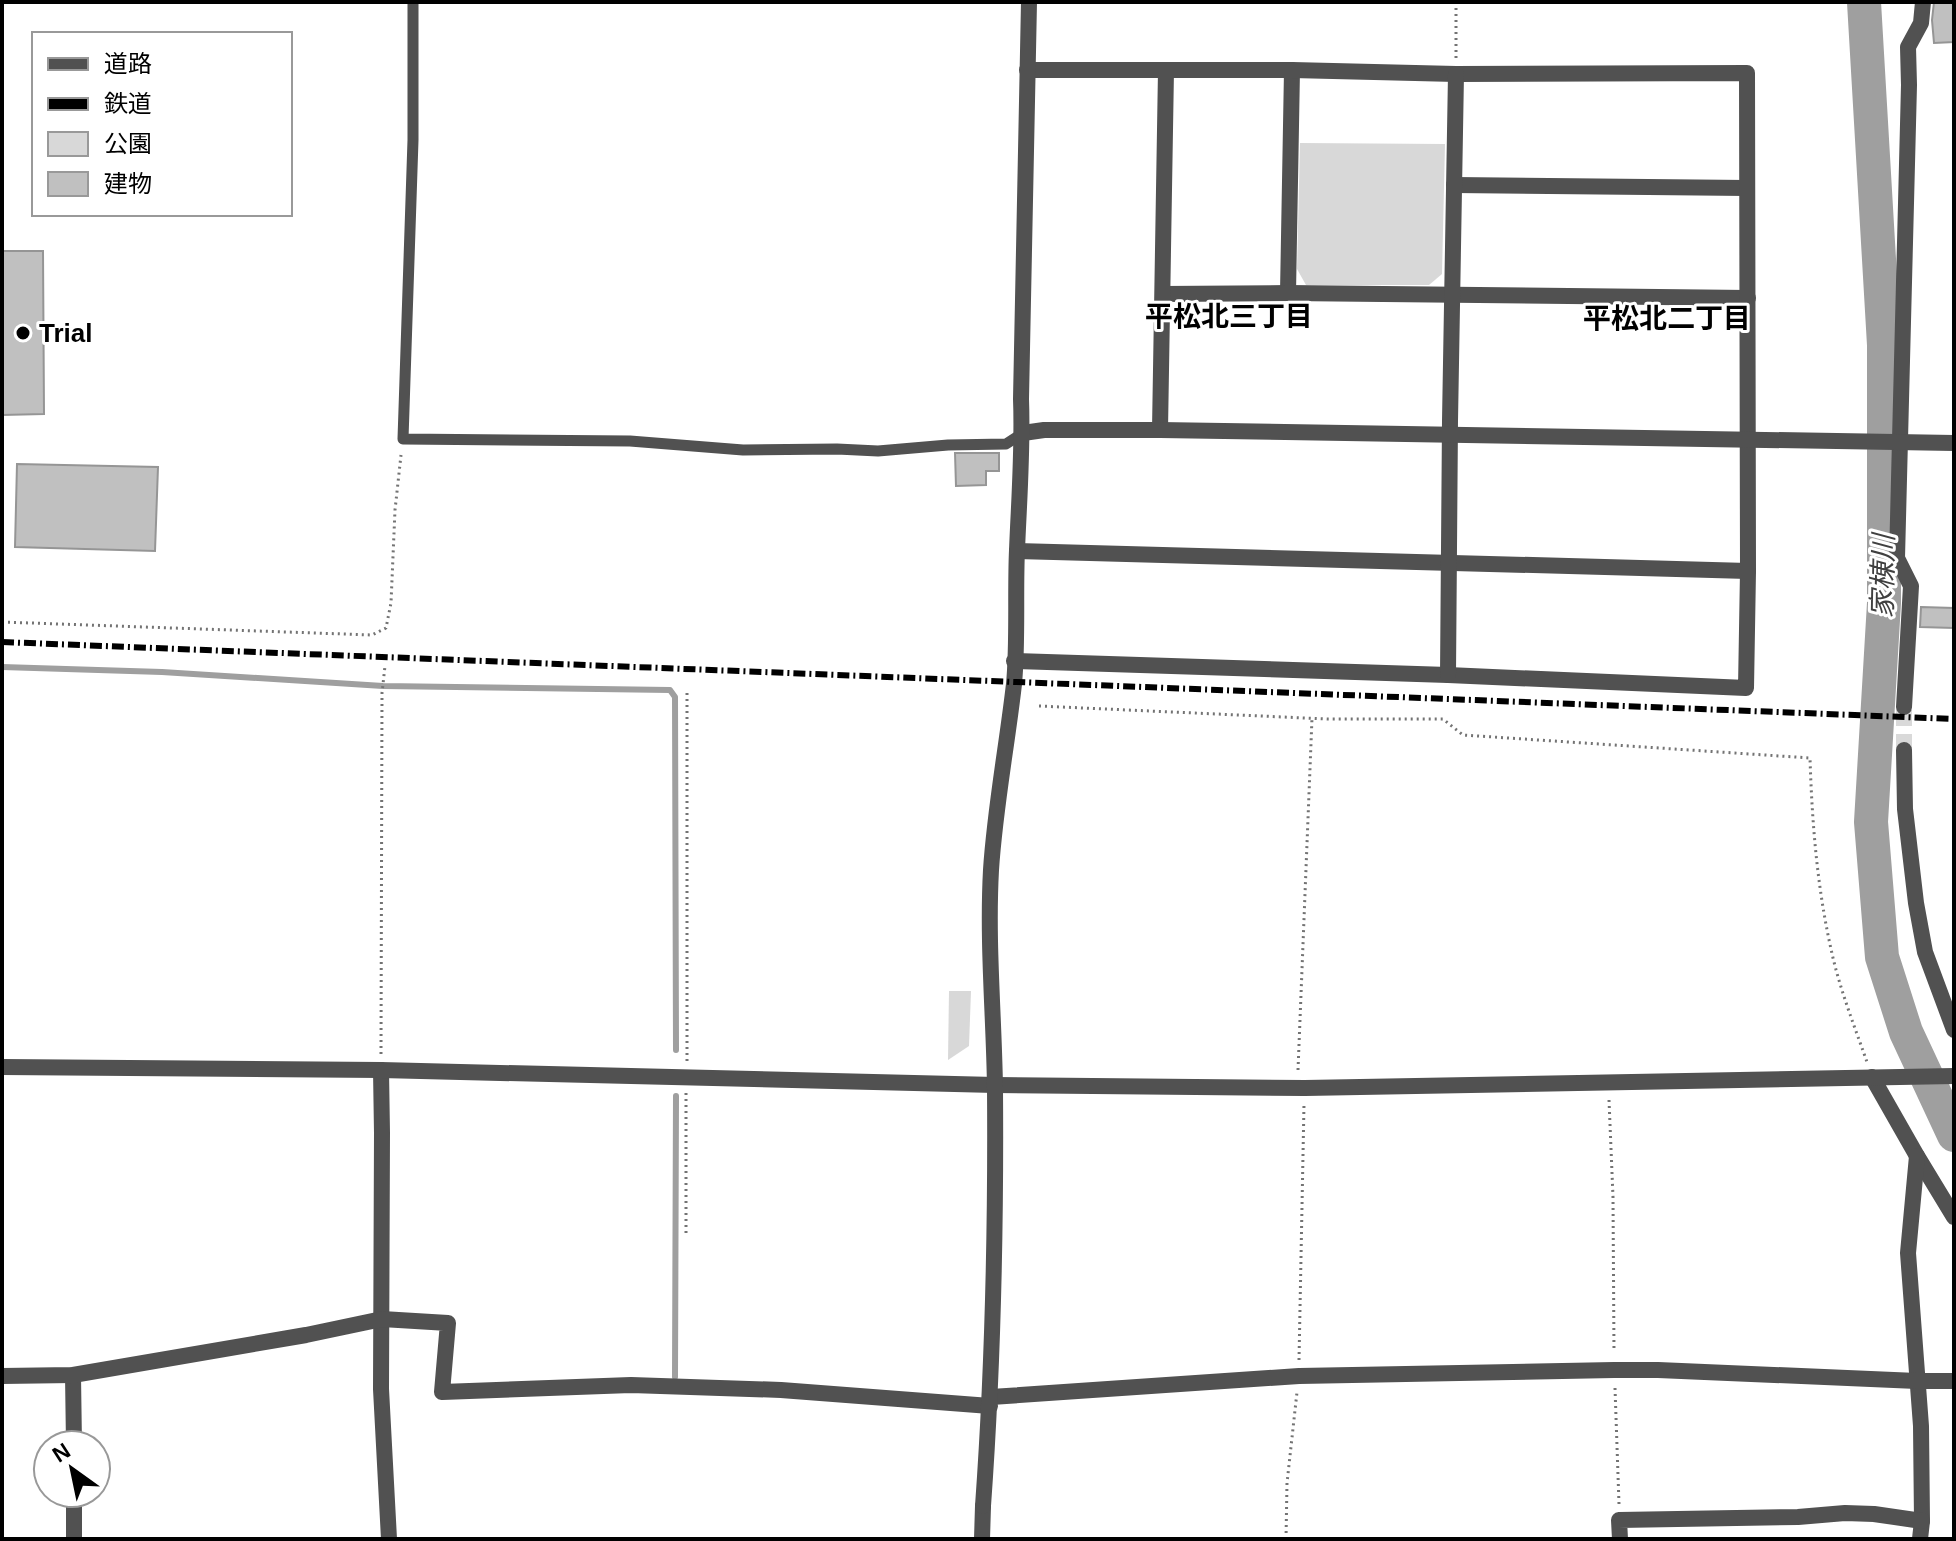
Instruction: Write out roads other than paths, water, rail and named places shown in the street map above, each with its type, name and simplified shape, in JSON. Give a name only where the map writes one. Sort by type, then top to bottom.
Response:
[{"type":"street","points":[[982,1539],[991,1401],[994,1286],[995,1085],[990,968],[991,872],[1014,681],[1023,433],[1021,399],[1029,2]]},
{"type":"street","points":[[1904,707],[1911,586],[1897,558],[1897,442],[1908,47],[1921,23],[1923,2]]},
{"type":"street","points":[[1014,661],[1746,688],[1747,73],[1027,70]]},
{"type":"street","points":[[1160,430],[1166,70]]},
{"type":"street","points":[[1288,293],[1292,70]]},
{"type":"street","points":[[1448,675],[1456,74]]},
{"type":"street","points":[[1454,185],[1747,188]]},
{"type":"street","points":[[1163,294],[1748,298]]},
{"type":"street","points":[[1023,433],[1044,430],[1160,430],[1954,443]]},
{"type":"street","points":[[1017,551],[1748,571]]},
{"type":"street","points":[[1904,750],[1905,809],[1916,903],[1925,952],[1954,1030]]},
{"type":"street","points":[[2,1067],[381,1070],[995,1085],[1305,1088],[1954,1076]]},
{"type":"street","points":[[381,1070],[381,1389],[389,1539]]},
{"type":"street","points":[[1879,1076],[1917,1156],[1954,1217]]},
{"type":"street","points":[[1917,1156],[1908,1253],[1921,1426],[1920,1539]]},
{"type":"street","points":[[2,1376],[73,1375],[382,1319],[448,1323],[442,1392],[631,1385],[991,1401],[1299,1376],[1614,1370],[1954,1381]]},
{"type":"street","points":[[73,1375],[74,1429]]},
{"type":"street","points":[[74,1509],[74,1539]]},
{"type":"street","points":[[1620,1539],[1619,1520],[1798,1517],[1845,1513],[1922,1521]]},
{"type":"lane","points":[[413,2],[413,140],[403,439],[630,441],[743,450],[878,451],[1006,444],[1023,433]]},
{"type":"waterway","name":"家棟川","points":[[1864,2],[1884,345],[1884,603],[1871,822],[1882,957],[1906,1032],[1954,1135]]},
{"type":"waterway","points":[[2,667],[162,672],[383,686],[670,690],[675,697],[676,1050]]},
{"type":"waterway","points":[[675,1377],[676,1096]]},
{"type":"tunnel","points":[[1904,707],[1904,750]]},
{"type":"railway","points":[[2,642],[1954,719]]},
{"type":"place","name":"Trial","points":[[23,333]]},
{"type":"district","name":"平松北三丁目","points":[[1229,316]]},
{"type":"district","name":"平松北二丁目","points":[[1667,318]]}]
